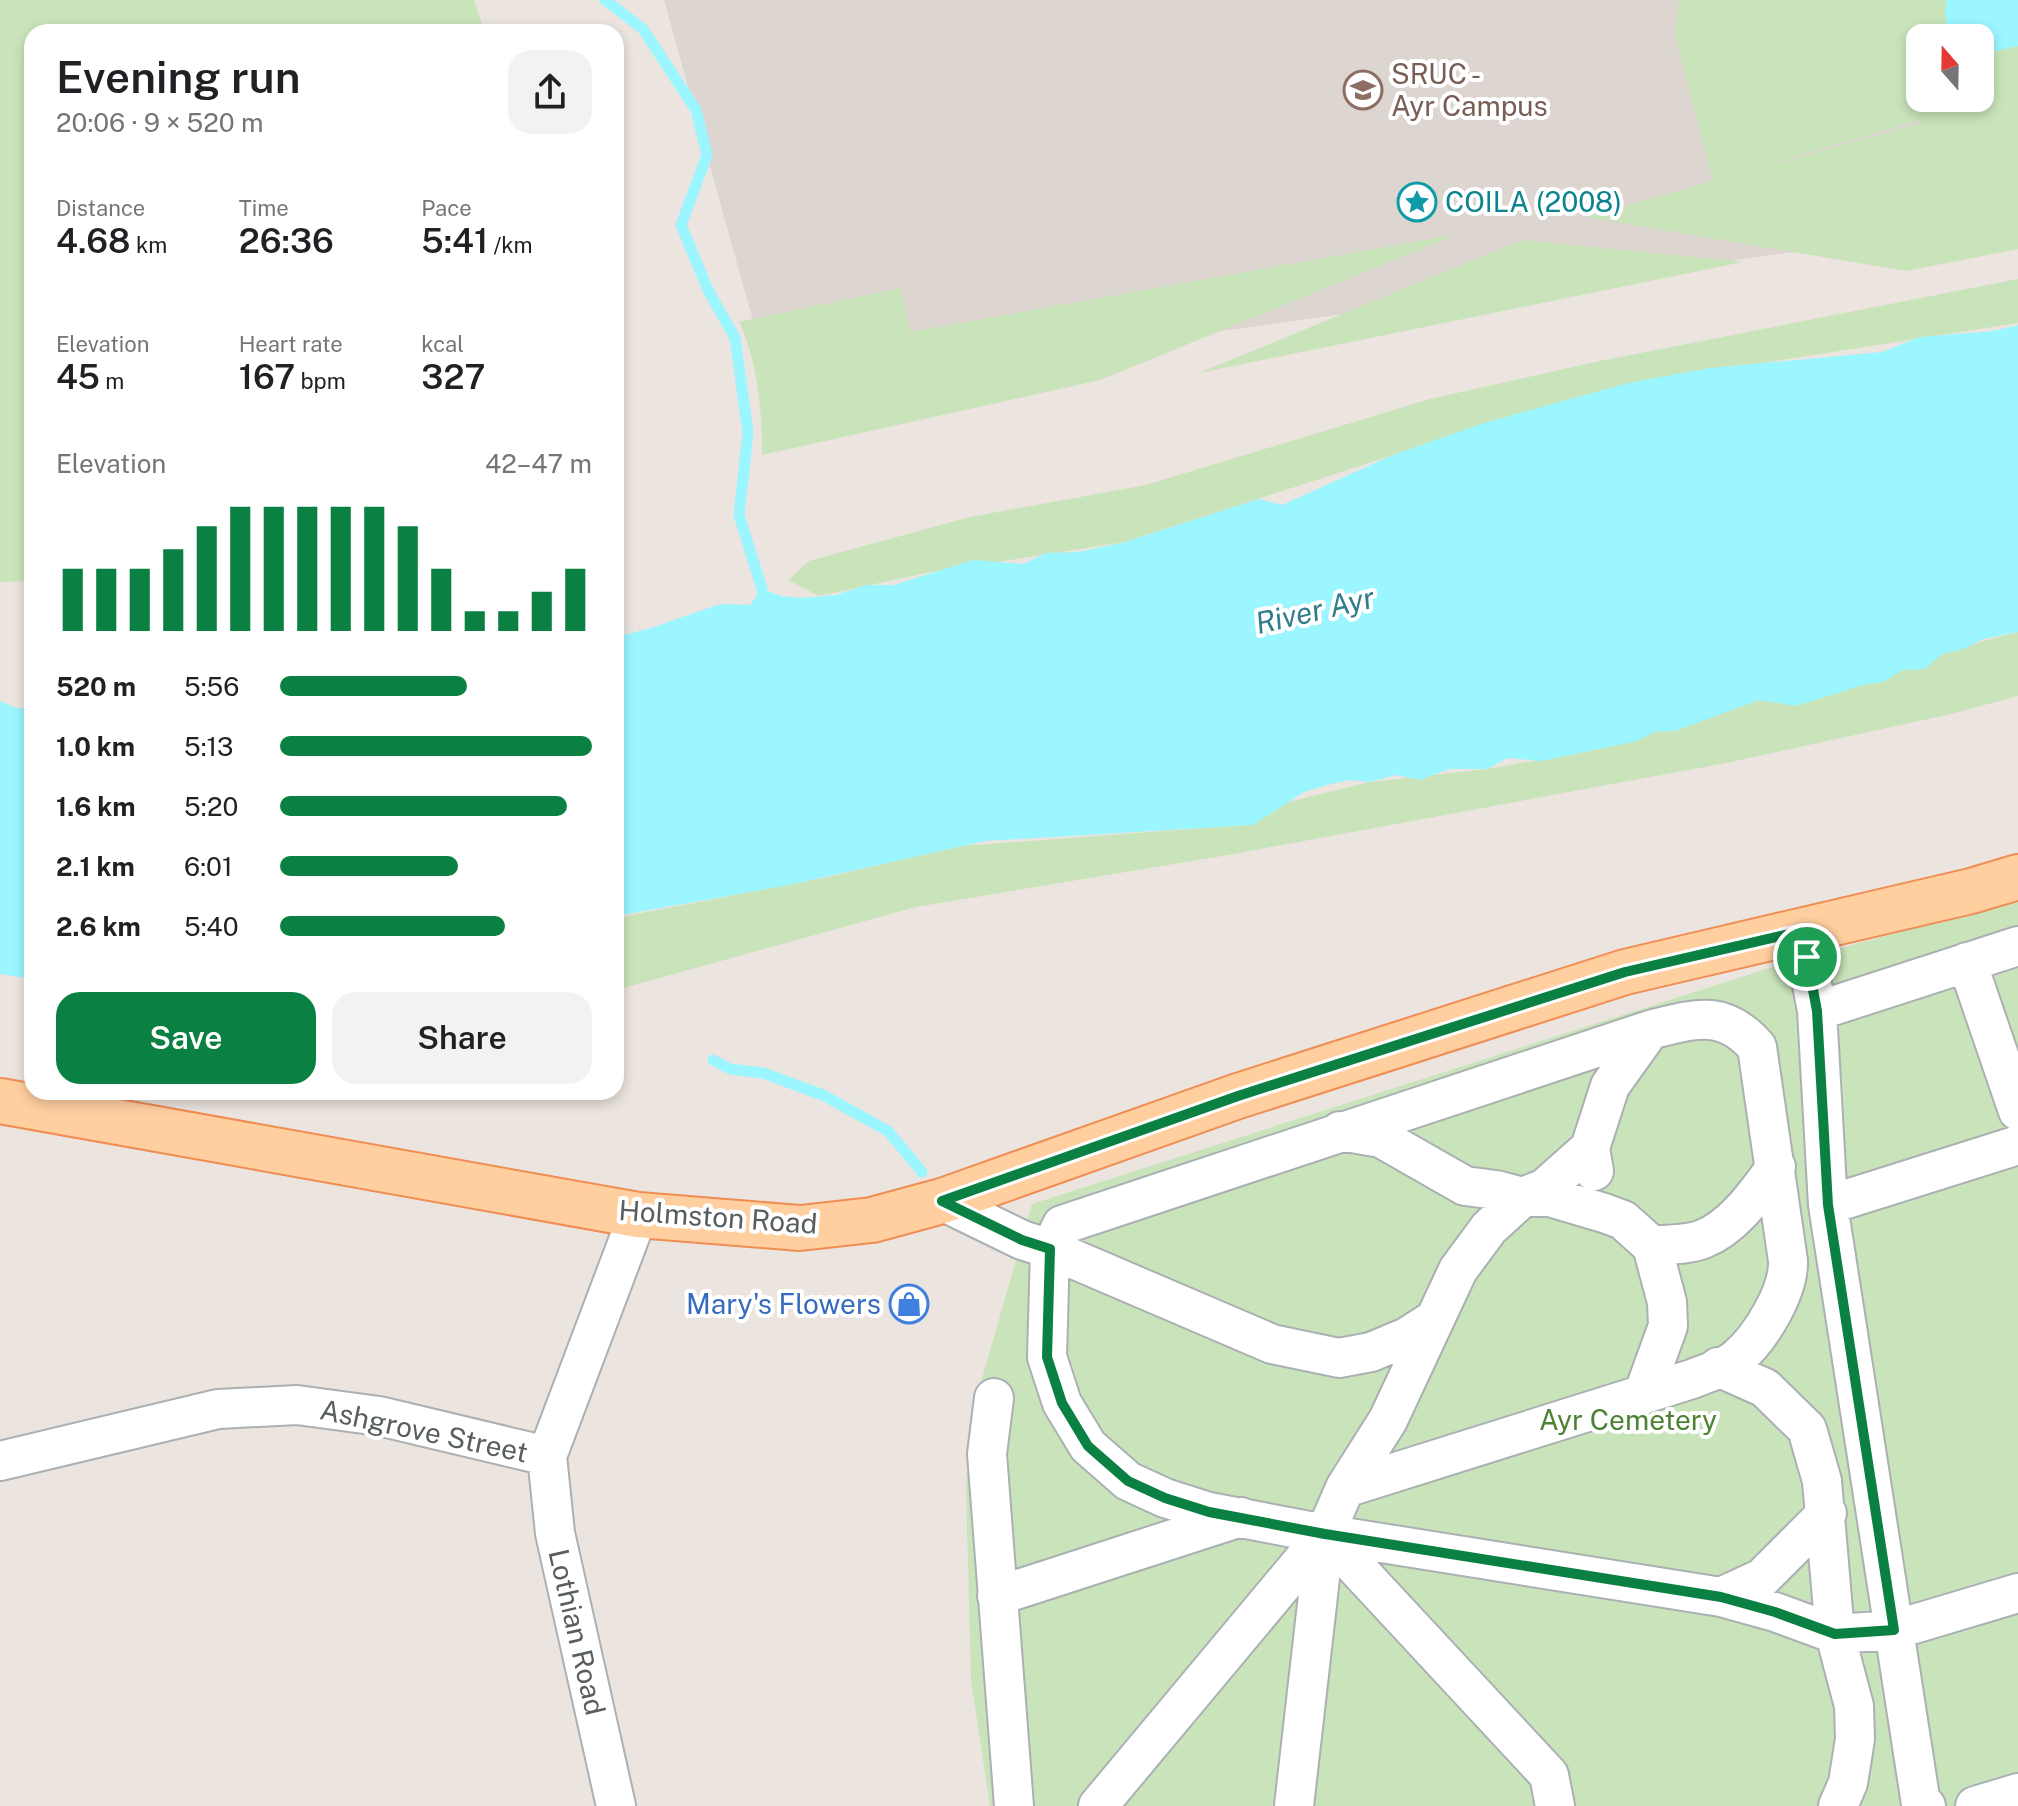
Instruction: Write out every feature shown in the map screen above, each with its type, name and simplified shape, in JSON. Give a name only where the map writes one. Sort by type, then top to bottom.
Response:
[{"type":"main road","name":"Holmston Road","points":[[0,1101],[638,1215],[800,1228],[872,1220],[942,1201],[1238,1096],[1625,972],[1971,891],[2018,877]]},
{"type":"street","points":[[1802,931],[1817,1011],[1828,1205],[1921,1804],[1926,1806]]},
{"type":"street","points":[[1817,1011],[2018,946]]},
{"type":"street","points":[[1967,962],[2018,1111]]},
{"type":"street","points":[[1345,1488],[1643,1395],[1736,1359],[1771,1315],[1788,1277],[1776,1167],[1757,1047],[1744,1032],[1718,1020],[1698,1018],[1650,1030],[1062,1225],[1050,1249],[1047,1357],[1062,1403],[1088,1446],[1128,1481],[1165,1498],[1209,1512],[1243,1516],[1325,1534],[1721,1597],[1775,1612],[1835,1634],[1894,1630],[2018,1593]]},
{"type":"street","points":[[1604,1213],[1590,1148],[1610,1086],[1650,1030]]},
{"type":"street","points":[[1340,1131],[1381,1138],[1465,1186],[1523,1197],[1550,1197],[1623,1220],[1652,1246],[1667,1302],[1668,1326],[1643,1395]]},
{"type":"street","points":[[1828,1205],[2018,1145]]},
{"type":"street","points":[[1098,1806],[1325,1534],[1345,1488],[1388,1420],[1458,1270],[1489,1228],[1523,1197],[1545,1188],[1590,1148]]},
{"type":"street","points":[[1652,1246],[1701,1240],[1721,1228],[1754,1197],[1776,1167]]},
{"type":"street","points":[[1441,1172],[1461,1209],[1472,1251]]},
{"type":"street","points":[[942,1201],[1022,1240],[1050,1249],[1272,1344],[1339,1358],[1371,1352],[1407,1337],[1435,1319]]},
{"type":"street","name":"Ashgrove Street","points":[[0,1461],[218,1409],[297,1405],[379,1416],[547,1456],[638,1215]]},
{"type":"street","points":[[1718,1367],[1765,1388],[1807,1429],[1822,1481],[1835,1634],[1854,1706],[1855,1739],[1848,1783],[1838,1806]]},
{"type":"street","points":[[994,1398],[987,1454],[1014,1806]]},
{"type":"street","name":"Lothian Road","points":[[547,1456],[555,1533],[613,1805]]},
{"type":"street","points":[[1721,1597],[1762,1578],[1827,1513]]},
{"type":"street","points":[[997,1596],[1243,1516]]},
{"type":"street","points":[[1325,1534],[1552,1790],[1577,1806]]},
{"type":"street","points":[[1294,1806],[1325,1534]]},
{"type":"street","points":[[1975,1806],[2018,1793]]},
{"type":"shaded area","points":[[664,0],[2018,0],[2018,221],[773,393]]},
{"type":"green space","points":[[0,0],[474,0],[482,24],[24,24],[24,581],[0,582]]},
{"type":"green space","points":[[1679,0],[2018,0],[2018,249],[1906,271],[1586,217],[1713,181],[1675,36]],"holes":[[[1917,121],[1925,122],[1775,164]]]},
{"type":"green space","points":[[1458,234],[1100,380],[762,455],[758,387],[739,322],[901,288],[910,332]]},
{"type":"green space","points":[[1522,240],[1743,262],[1199,373]]},
{"type":"green space","points":[[2018,279],[2018,323],[1769,362],[1418,447],[1125,542],[926,573],[819,596],[788,580],[809,561],[970,517],[1146,485],[1430,399],[1595,362]]},
{"type":"green space","points":[[2018,632],[2018,696],[1951,714],[1726,763],[1228,855],[916,907],[624,988],[624,916],[828,877],[961,846],[1230,826],[1292,801],[1370,782],[1487,769],[1568,755],[1759,700]]},
{"type":"green space","name":"Ayr Cemetery","points":[[2018,900],[2018,1806],[990,1806],[971,1680],[966,1488],[971,1417],[1032,1204],[1782,964]]},
{"type":"water","points":[[1946,0],[2018,0],[2018,46],[1994,52],[1994,24],[1947,24]]},
{"type":"water","name":"River Ayr","points":[[2018,325],[2018,632],[1983,639],[1963,649],[1942,654],[1925,669],[1903,670],[1883,682],[1863,685],[1796,706],[1759,700],[1675,731],[1654,732],[1637,741],[1542,761],[1508,758],[1487,769],[1449,769],[1420,780],[1396,775],[1370,782],[1349,780],[1327,785],[1304,792],[1253,825],[985,841],[789,885],[624,915],[624,635],[720,604],[750,605],[762,589],[781,596],[802,598],[836,595],[866,585],[894,585],[973,560],[1024,564],[1046,553],[1079,552],[1125,542],[1259,499],[1282,505],[1393,455],[1484,423],[1628,383],[1710,368],[1882,352],[1920,337],[1993,331]]},
{"type":"water","points":[[0,701],[24,708],[24,978],[0,974]]},
{"type":"waterway","points":[[605,0],[643,29],[696,110],[707,155],[681,225],[708,290],[735,338],[748,433],[739,515],[763,601]]},
{"type":"waterway","points":[[713,1060],[730,1069],[763,1073],[823,1095],[888,1131],[922,1172]]},
{"type":"place","name":"SRUC - Ayr Campus","points":[[1363,90]]},
{"type":"place","name":"COILA (2008)","points":[[1417,202]]},
{"type":"place","name":"Mary's Flowers","points":[[909,1304]]},
{"type":"route","points":[[1802,931],[1807,957],[1817,1011],[1828,1205],[1894,1630],[1835,1634],[1775,1612],[1721,1597],[1325,1534],[1243,1516],[1209,1512],[1165,1498],[1128,1481],[1088,1446],[1062,1403],[1047,1357],[1050,1249],[1022,1240],[942,1201],[1238,1096],[1625,972],[1802,931]]}]
